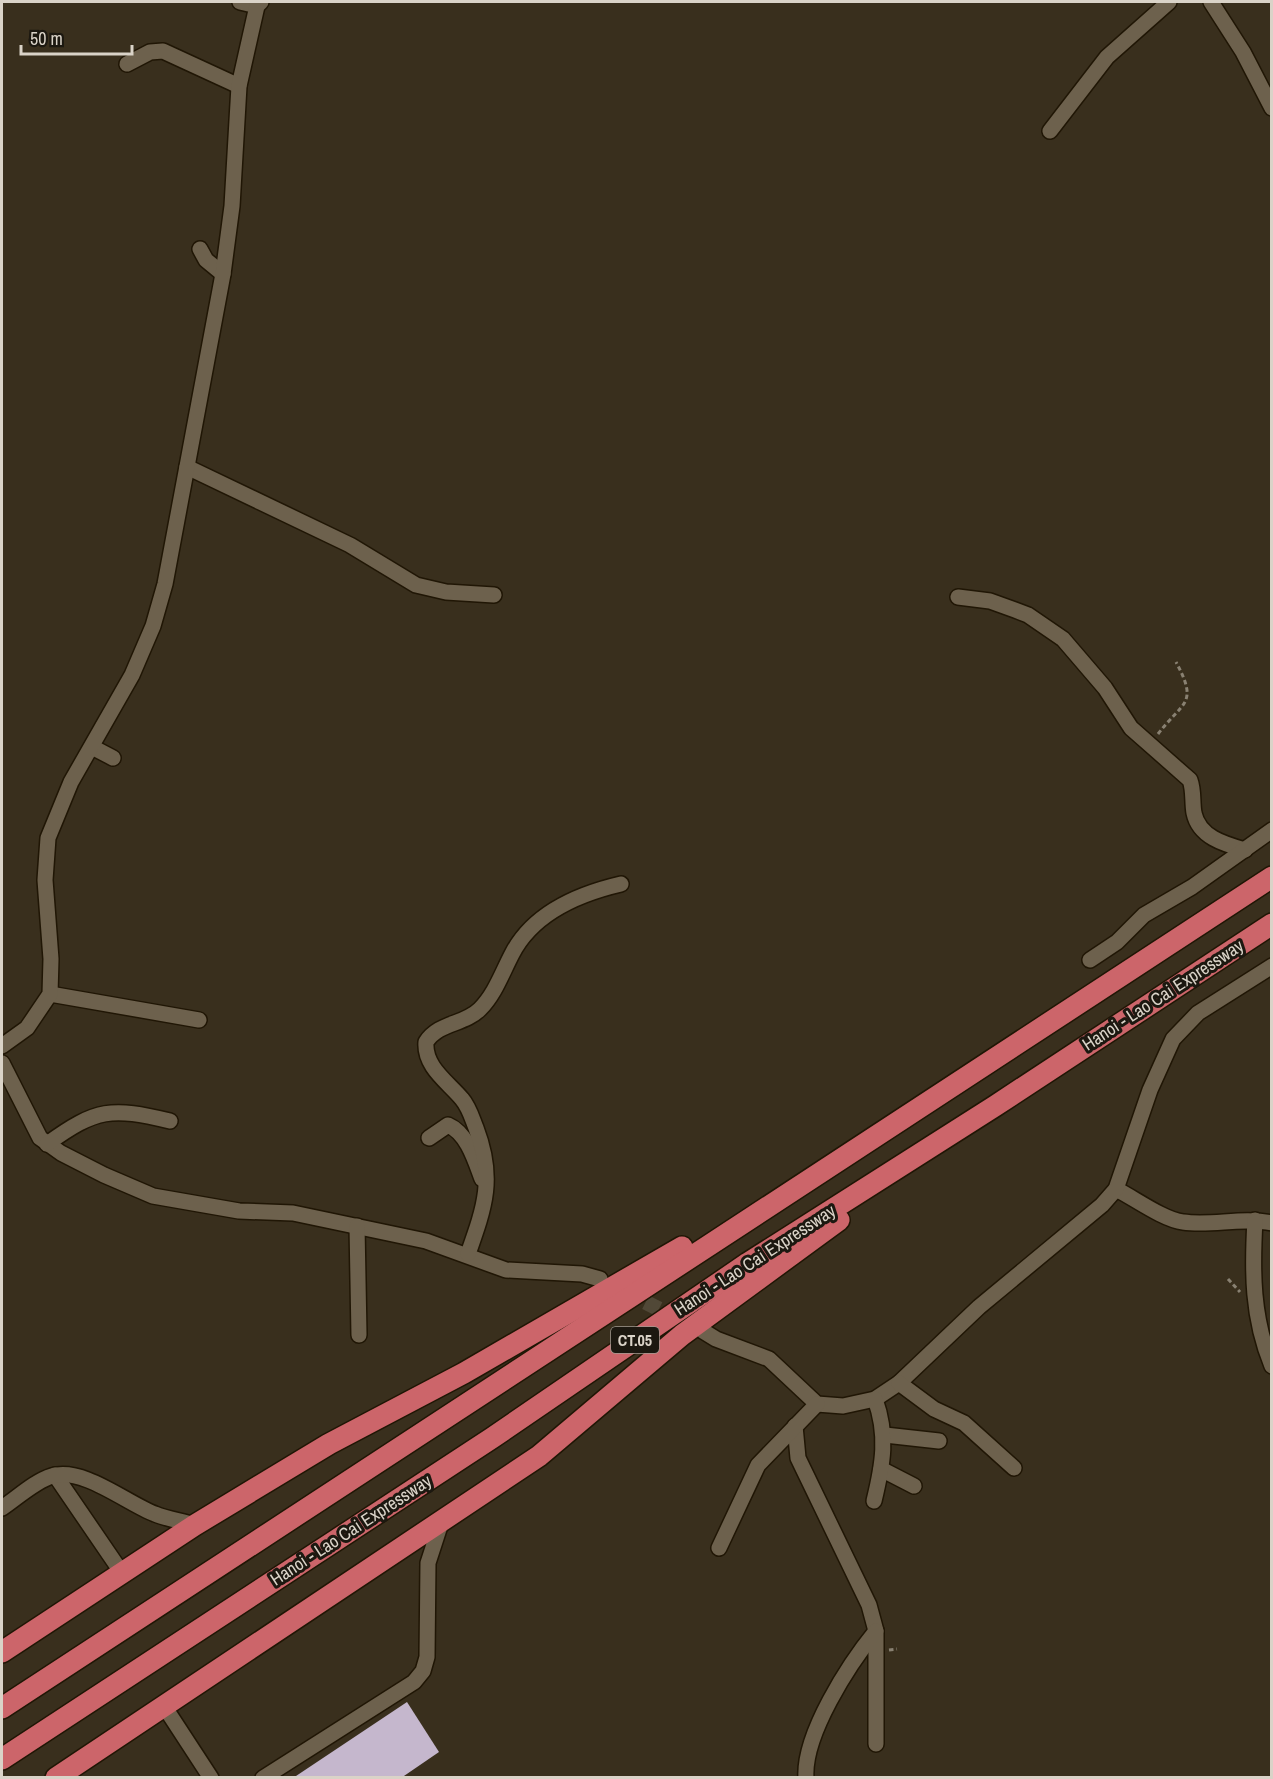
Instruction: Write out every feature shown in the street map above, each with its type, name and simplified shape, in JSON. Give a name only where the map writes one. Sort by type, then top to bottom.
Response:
[{"type":"highway","name":"CT.05","points":[[2,1708],[1272,877]]},
{"type":"highway","name":"Hanoi - Lao Cai Expressway","points":[[2,1759],[492,1438],[748,1263],[994,1106],[1272,924]]},
{"type":"highway","points":[[56,1778],[539,1456],[682,1335],[994,1106]]},
{"type":"highway","points":[[2,1652],[195,1525],[329,1444],[464,1373],[620,1280],[809,1178]]},
{"type":"street","points":[[2,1046],[27,1028],[50,994],[51,959],[45,880],[48,838],[61,802],[124,692],[153,626],[167,573],[223,274],[233,196],[239,86],[259,4],[240,2]]},
{"type":"street","points":[[1050,131],[1107,57],[1169,2]]},
{"type":"street","points":[[1211,2],[1243,52],[1272,108]]},
{"type":"street","points":[[127,64],[150,52],[163,51],[239,86]]},
{"type":"street","points":[[200,249],[206,260],[223,274]]},
{"type":"street","points":[[187,467],[350,544],[416,585],[446,592],[494,595]]},
{"type":"street","points":[[958,597],[990,601],[1022,613],[1063,639],[1105,688],[1131,728],[1190,780],[1194,810],[1201,828],[1216,840],[1245,850]]},
{"type":"street","points":[[92,747],[113,758]]},
{"type":"street","points":[[1090,960],[1117,942],[1144,915],[1175,898],[1272,830]]},
{"type":"street","points":[[468,1254],[480,1221],[488,1178],[487,1164],[464,1101],[434,1069],[427,1057],[426,1042],[441,1027],[478,1011],[492,995],[519,941],[544,918],[569,900],[621,884]]},
{"type":"street","points":[[703,1331],[716,1339],[769,1359],[817,1404],[825,1407],[843,1406],[874,1399],[900,1383],[979,1307],[1080,1224],[1116,1189],[1153,1083],[1173,1039],[1198,1013],[1272,966]]},
{"type":"street","points":[[50,994],[199,1020]]},
{"type":"street","points":[[2,1063],[33,1128],[47,1144],[104,1176],[153,1196],[239,1211],[293,1213],[389,1232],[468,1254],[506,1270],[582,1274],[600,1279]]},
{"type":"street","points":[[47,1144],[74,1124],[95,1115],[127,1111],[170,1121]]},
{"type":"street","points":[[429,1138],[448,1125],[456,1128],[475,1159],[486,1190]]},
{"type":"street","points":[[1116,1189],[1168,1219],[1183,1222],[1255,1220],[1272,1222]]},
{"type":"street","points":[[1255,1220],[1254,1306],[1259,1329],[1272,1366]]},
{"type":"street","points":[[357,1226],[359,1335]]},
{"type":"street","points":[[900,1383],[934,1409],[964,1423],[1014,1468]]},
{"type":"street","points":[[874,1399],[885,1435],[874,1501]]},
{"type":"street","points":[[719,1548],[758,1465],[817,1404]]},
{"type":"street","points":[[795,1426],[798,1458],[863,1590],[876,1630],[876,1744]]},
{"type":"street","points":[[885,1435],[939,1441]]},
{"type":"street","points":[[881,1469],[914,1486]]},
{"type":"street","points":[[2,1508],[55,1475],[86,1479],[155,1514],[195,1525]]},
{"type":"street","points":[[55,1475],[122,1573]]},
{"type":"street","points":[[264,1778],[414,1682],[423,1671],[427,1657],[428,1563],[441,1523]]},
{"type":"street","points":[[806,1778],[806,1756],[812,1739],[844,1676],[876,1630]]},
{"type":"street","points":[[164,1706],[212,1778]]},
{"type":"path","points":[[1152,746],[1165,724],[1185,704],[1186,682],[1176,662]]},
{"type":"building","points":[[407,1702],[439,1752],[401,1778],[293,1778]]},
{"type":"tunnel","points":[[625,1292],[679,1319]]}]
